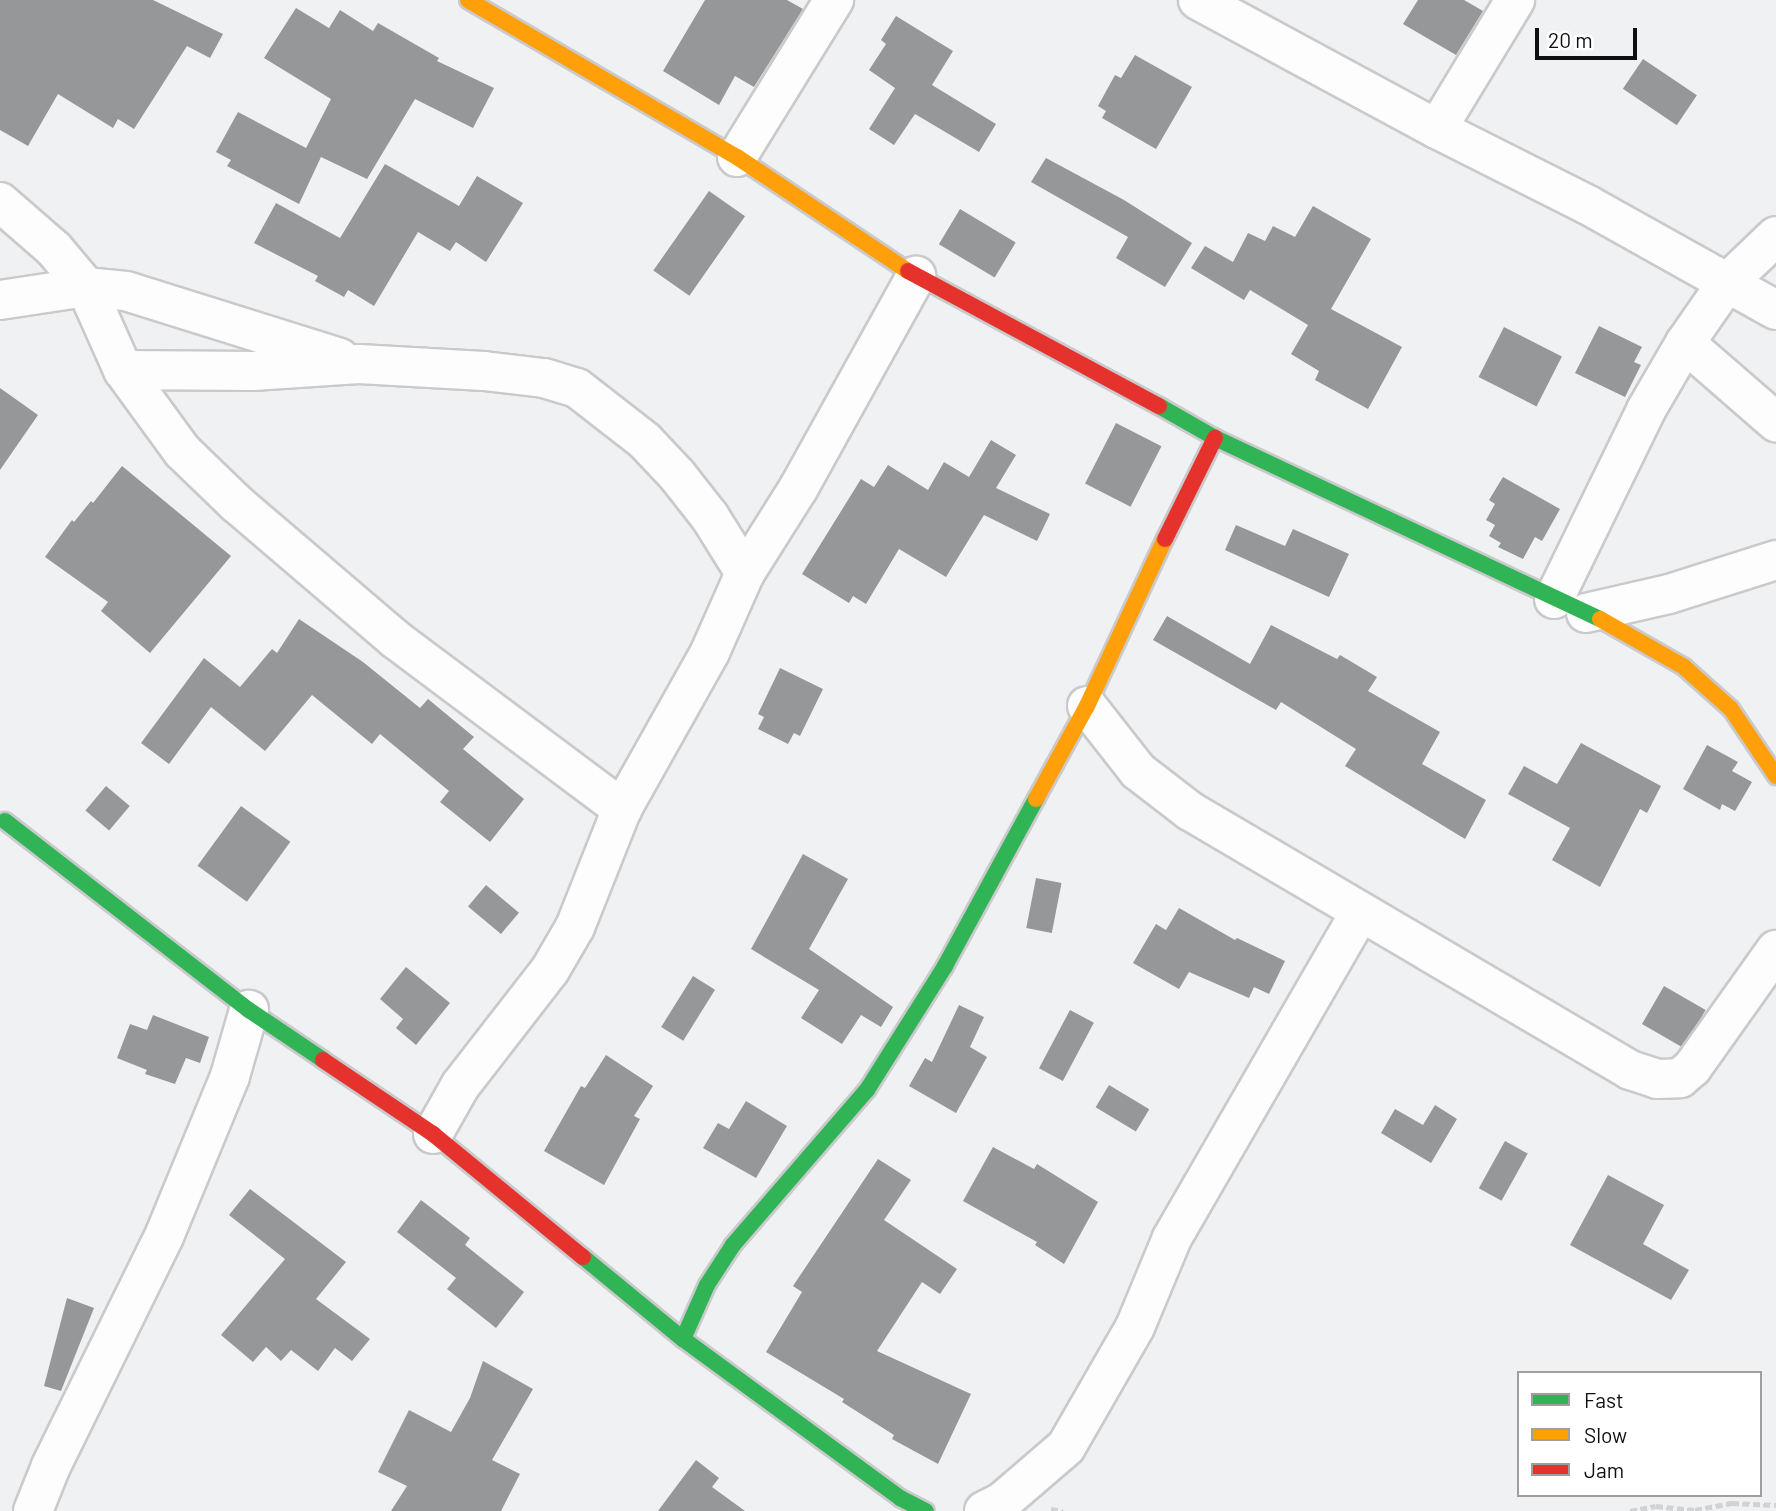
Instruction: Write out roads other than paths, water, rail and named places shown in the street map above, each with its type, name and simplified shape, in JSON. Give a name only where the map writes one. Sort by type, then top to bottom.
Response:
[{"type":"street","points":[[468,0],[737,157],[916,276],[1086,365],[1215,438],[1306,478],[1627,632],[1684,667],[1731,709],[1776,775]]},
{"type":"street","points":[[737,157],[834,0]]},
{"type":"street","points":[[1198,0],[1437,129],[1588,205],[1776,310]]},
{"type":"street","points":[[1437,129],[1515,0]]},
{"type":"street","points":[[0,202],[54,249],[86,287],[123,370],[182,451],[237,504],[394,639],[622,809]]},
{"type":"street","points":[[1570,606],[1646,410],[1685,343],[1726,284],[1776,236]]},
{"type":"street","points":[[433,1134],[460,1086],[550,970],[575,928],[622,809],[710,652],[746,573],[798,489],[916,276]]},
{"type":"street","points":[[0,300],[86,287],[127,291],[359,364]]},
{"type":"street","points":[[1685,343],[1776,422]]},
{"type":"street","points":[[123,370],[253,371],[359,364],[484,371],[544,378],[577,388],[645,441],[677,475],[710,517],[746,573]]},
{"type":"street","points":[[683,1339],[706,1285],[733,1245],[867,1090],[945,966],[1087,706],[1134,601],[1215,438]]},
{"type":"street","points":[[1570,606],[1669,594],[1776,560]]},
{"type":"street","points":[[1087,706],[1138,771],[1190,811],[1630,1070],[1657,1079],[1680,1078],[1692,1068],[1776,950]]},
{"type":"street","points":[[2,822],[249,1010],[433,1134],[683,1339],[900,1498],[926,1511]]},
{"type":"street","points":[[995,1508],[1066,1447],[1135,1327],[1172,1238],[1360,912]]},
{"type":"street","points":[[33,1511],[51,1466],[165,1234],[230,1076],[249,1010]]}]
